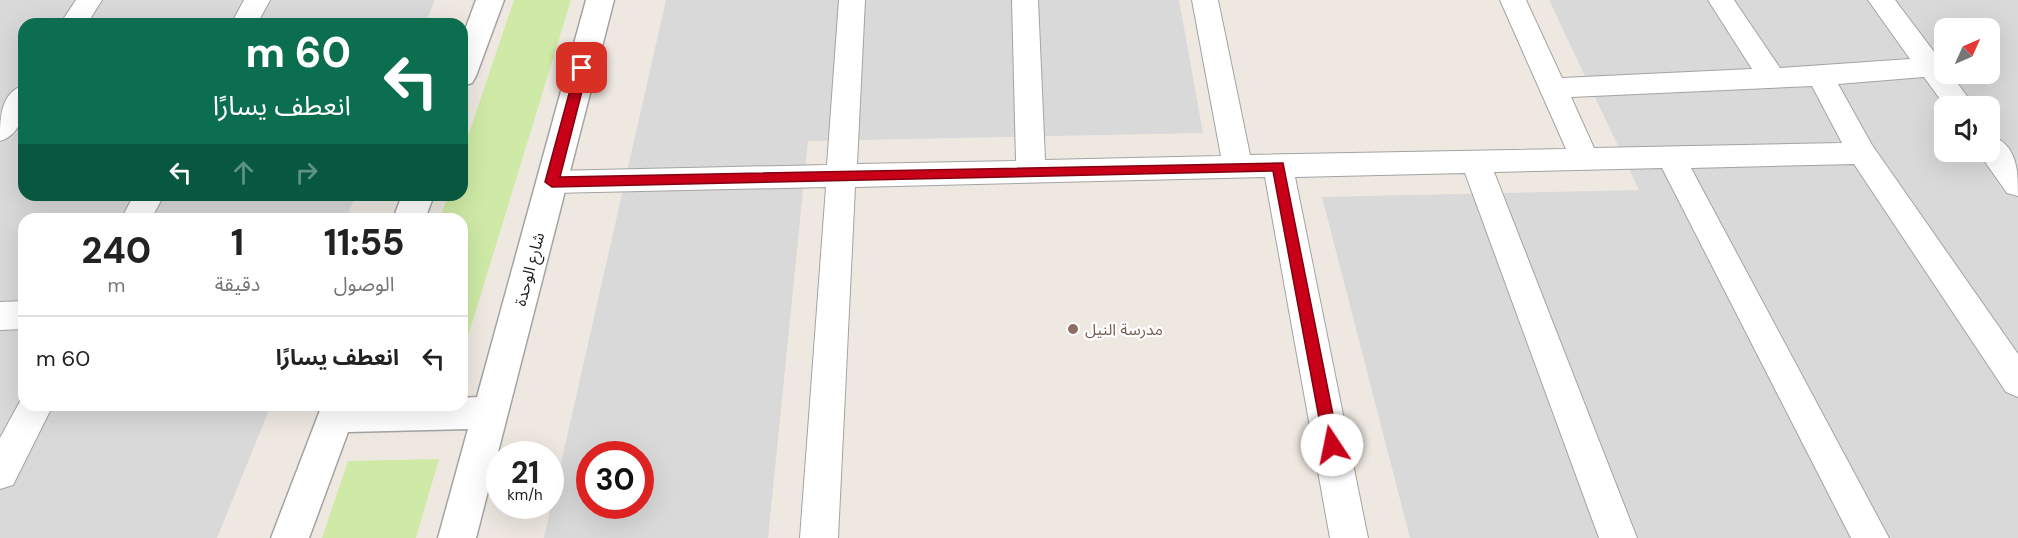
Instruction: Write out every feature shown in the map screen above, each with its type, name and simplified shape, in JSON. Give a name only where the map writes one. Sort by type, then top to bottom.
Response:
[{"type":"street","points":[[77,18],[89,0]]},
{"type":"street","points":[[247,18],[257,0]]},
{"type":"street","points":[[468,60],[490,0]]},
{"type":"street","name":"شارع الوحدة","points":[[458,538],[600,0]]},
{"type":"street","points":[[819,538],[852,0]]},
{"type":"street","points":[[1025,0],[1031,171]]},
{"type":"street","points":[[1205,0],[1238,167]]},
{"type":"street","points":[[1513,0],[1585,159]]},
{"type":"street","points":[[1721,0],[1772,78]]},
{"type":"street","points":[[1881,0],[1953,96]]},
{"type":"street","points":[[1553,88],[1820,76],[1931,67]]},
{"type":"street","points":[[1820,76],[1862,153],[2018,382]]},
{"type":"street","points":[[2,123],[18,103]]},
{"type":"street","points":[[552,182],[1862,153]]},
{"type":"street","points":[[1671,157],[1870,538]]},
{"type":"street","points":[[1474,161],[1618,538]]},
{"type":"street","points":[[2000,161],[2018,185]]},
{"type":"street","points":[[1278,166],[1349,538]]},
{"type":"street","points":[[0,316],[18,315]]},
{"type":"street","points":[[0,473],[33,411]]},
{"type":"street","points":[[290,538],[338,411]]},
{"type":"street","points":[[389,411],[490,413]]},
{"type":"shaded area","points":[[0,0],[435,0],[428,18],[18,18],[18,201],[354,201],[348,213],[18,213],[18,411],[269,411],[217,538],[0,538]]},
{"type":"shaded area","points":[[666,0],[1179,0],[1203,133],[808,141],[768,538],[544,538],[548,519],[564,519],[564,450]]},
{"type":"shaded area","points":[[1549,0],[2018,0],[2018,538],[1410,538],[1322,197],[1639,190]]},
{"type":"green space","points":[[514,0],[571,0],[468,336],[468,213],[442,213],[446,201],[468,201],[468,136]]},
{"type":"green space","points":[[439,459],[416,538],[322,538],[348,461]]},
{"type":"place","name":"مدرسة النيل","points":[[1073,329]]},
{"type":"route","points":[[582,68],[552,182],[1278,166],[1332,445]]}]
